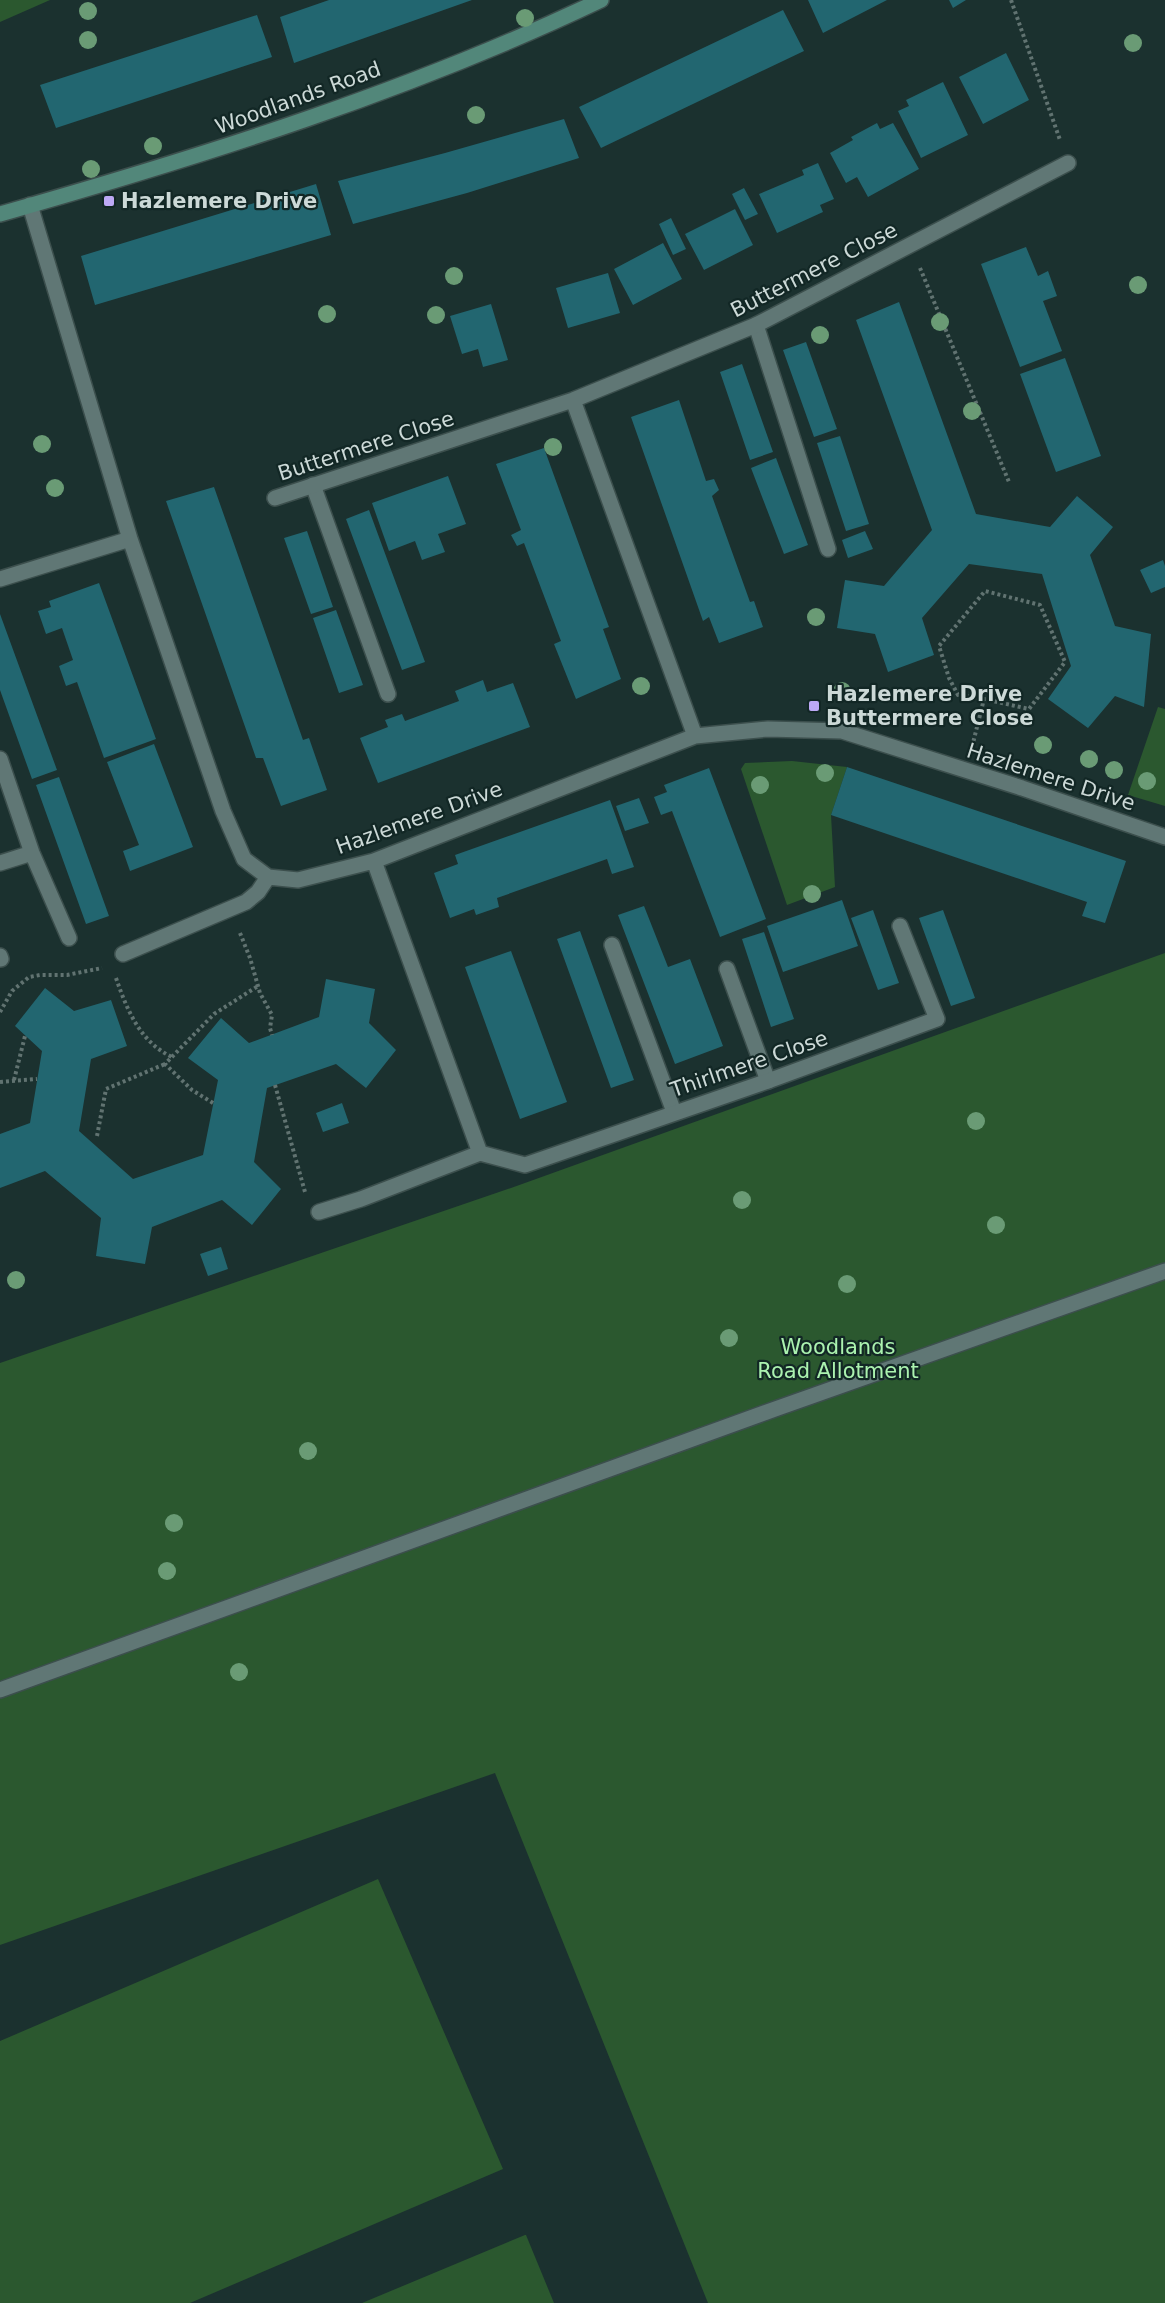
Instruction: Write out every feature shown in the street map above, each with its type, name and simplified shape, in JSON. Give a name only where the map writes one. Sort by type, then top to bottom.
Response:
[{"type":"street","name":"Woodlands Road","points":[[0,214],[267,134],[506,44],[601,0]]},
{"type":"street","name":"Buttermere Close","points":[[275,498],[573,400],[756,325],[1068,163]]},
{"type":"street","points":[[30,205],[130,540],[223,811],[244,859],[268,877],[258,892],[246,902],[123,954]]},
{"type":"street","points":[[756,325],[828,549]]},
{"type":"street","points":[[573,400],[695,736]]},
{"type":"street","points":[[313,485],[388,694]]},
{"type":"street","points":[[0,579],[130,540]]},
{"type":"street","name":"Hazlemere Drive","points":[[268,877],[298,880],[374,861],[695,736],[768,729],[842,731],[1165,837]]},
{"type":"street","points":[[0,759],[32,852],[69,939]]},
{"type":"street","points":[[0,863],[32,852]]},
{"type":"street","points":[[319,1212],[362,1199],[480,1153],[374,861]]},
{"type":"street","name":"Thirlmere Close","points":[[480,1153],[525,1165],[768,1081],[937,1019],[900,926]]},
{"type":"street","points":[[612,945],[674,1112]]},
{"type":"street","points":[[727,969],[768,1081]]},
{"type":"street","points":[[0,1690],[788,1404],[1165,1271]]},
{"type":"path","points":[[1011,0],[1068,163]]},
{"type":"path","points":[[910,245],[1009,482]]},
{"type":"path","points":[[985,591],[1040,605],[1065,662],[1029,709],[984,699],[958,695],[949,678],[939,646],[985,591]]},
{"type":"path","points":[[967,771],[984,699]]},
{"type":"path","points":[[230,910],[250,958],[258,986],[272,1015],[270,1028],[272,1035]]},
{"type":"path","points":[[0,1012],[12,991],[29,977],[67,975],[111,967],[118,963],[123,954]]},
{"type":"path","points":[[111,967],[127,1010],[145,1038],[157,1050],[172,1057]]},
{"type":"path","points":[[97,1136],[106,1089],[165,1064],[214,1014],[258,986]]},
{"type":"path","points":[[14,1080],[25,1036]]},
{"type":"path","points":[[165,1064],[192,1090],[213,1103]]},
{"type":"path","points":[[0,1082],[37,1079]]},
{"type":"path","points":[[275,1085],[305,1192],[313,1189]]},
{"type":"green space","points":[[0,0],[50,0],[0,22]]},
{"type":"green space","points":[[1158,707],[1165,709],[1165,806],[1128,795]]},
{"type":"green space","points":[[792,761],[847,767],[831,815],[835,887],[787,905],[741,769],[745,763]]},
{"type":"green space","name":"Woodlands Road Allotment","points":[[1165,953],[1165,2303],[708,2303],[495,1773],[0,1945],[0,1363],[511,1188]]},
{"type":"green space","points":[[378,1879],[503,2169],[190,2303],[0,2303],[0,2041]]},
{"type":"green space","points":[[525,2235],[554,2303],[362,2303]]},
{"type":"building","points":[[329,0],[472,0],[294,63],[280,17]]},
{"type":"building","points":[[808,0],[887,0],[823,33]]},
{"type":"building","points":[[949,0],[966,0],[953,8]]},
{"type":"building","points":[[783,10],[804,51],[601,148],[579,107]]},
{"type":"building","points":[[257,15],[272,57],[56,128],[40,85]]},
{"type":"building","points":[[1006,53],[1029,100],[983,124],[959,77]]},
{"type":"building","points":[[943,82],[968,135],[921,158],[898,111],[909,106],[906,100]]},
{"type":"building","points":[[564,119],[579,158],[467,193],[353,224],[338,181]]},
{"type":"building","points":[[877,123],[880,129],[893,123],[919,169],[868,197],[857,177],[846,183],[830,153],[853,140],[851,137]]},
{"type":"building","points":[[818,163],[834,199],[820,205],[823,212],[777,233],[759,194],[804,175],[802,170]]},
{"type":"building","points":[[316,184],[331,235],[95,305],[81,256]]},
{"type":"building","points":[[744,188],[758,214],[745,220],[732,194]]},
{"type":"building","points":[[735,209],[753,245],[704,270],[685,234]]},
{"type":"building","points":[[671,218],[686,249],[673,255],[659,224]]},
{"type":"building","points":[[663,243],[682,279],[633,305],[614,269]]},
{"type":"building","points":[[1026,247],[1038,276],[1048,271],[1057,296],[1043,301],[1062,351],[1020,367],[981,264]]},
{"type":"building","points":[[608,273],[620,313],[568,328],[556,288]]},
{"type":"building","points":[[899,302],[976,514],[1050,527],[1077,496],[1113,527],[1090,555],[1115,626],[1151,634],[1144,707],[1115,696],[1088,728],[1048,699],[1071,666],[1042,574],[969,564],[922,618],[934,655],[888,672],[875,634],[837,628],[845,580],[884,586],[932,530],[856,320]]},
{"type":"building","points":[[491,304],[508,360],[483,367],[478,349],[462,354],[450,316]]},
{"type":"building","points":[[806,342],[837,429],[814,437],[783,350]]},
{"type":"building","points":[[1065,358],[1101,456],[1056,472],[1020,374]]},
{"type":"building","points":[[742,364],[773,452],[750,460],[720,372]]},
{"type":"building","points":[[679,400],[706,481],[714,479],[719,490],[712,496],[750,602],[754,601],[763,627],[719,643],[709,617],[703,621],[631,417]]},
{"type":"building","points":[[840,436],[869,524],[846,531],[817,443]]},
{"type":"building","points":[[544,448],[609,627],[603,629],[621,679],[576,699],[554,644],[561,641],[524,543],[517,546],[511,535],[521,530],[496,464]]},
{"type":"building","points":[[776,458],[808,545],[784,554],[751,468]]},
{"type":"building","points":[[448,476],[466,524],[438,534],[445,552],[422,560],[415,541],[389,551],[372,503]]},
{"type":"building","points":[[214,487],[303,740],[309,738],[327,790],[281,806],[263,758],[256,758],[166,501]]},
{"type":"building","points":[[369,510],[425,662],[402,670],[346,519]]},
{"type":"building","points":[[307,531],[333,607],[311,614],[284,538]]},
{"type":"building","points":[[865,531],[873,549],[848,558],[842,540]]},
{"type":"building","points":[[1163,560],[1165,587],[1151,593],[1140,570]]},
{"type":"building","points":[[99,583],[156,739],[104,758],[77,682],[66,686],[59,666],[73,660],[62,628],[46,634],[38,611],[51,607],[49,601]]},
{"type":"building","points":[[336,610],[363,685],[339,693],[313,618]]},
{"type":"building","points":[[0,614],[57,770],[32,779],[0,690]]},
{"type":"building","points":[[483,680],[487,692],[513,683],[530,727],[378,783],[360,738],[388,727],[385,720],[402,714],[405,721],[459,701],[455,691]]},
{"type":"building","points":[[154,744],[193,847],[130,871],[123,851],[139,845],[107,762]]},
{"type":"building","points":[[847,767],[1126,861],[1105,923],[1082,916],[1087,902],[831,815]]},
{"type":"building","points":[[709,768],[766,919],[720,937],[672,811],[661,815],[654,797],[667,792],[664,785]]},
{"type":"building","points":[[59,777],[109,916],[86,924],[36,785]]},
{"type":"building","points":[[639,798],[649,823],[625,831],[616,806]]},
{"type":"building","points":[[610,800],[634,867],[612,874],[607,859],[497,898],[499,907],[476,915],[474,909],[450,918],[434,873],[458,864],[455,855]]},
{"type":"building","points":[[842,900],[858,946],[783,972],[767,926]]},
{"type":"building","points":[[644,906],[668,967],[690,959],[723,1046],[675,1064],[618,915]]},
{"type":"building","points":[[873,910],[899,983],[878,990],[851,918]]},
{"type":"building","points":[[943,910],[975,998],[951,1006],[919,918]]},
{"type":"building","points":[[580,931],[634,1080],[611,1088],[557,939]]},
{"type":"building","points":[[764,932],[794,1019],[771,1027],[742,939]]},
{"type":"building","points":[[511,951],[567,1102],[520,1119],[465,967]]},
{"type":"building","points":[[326,979],[375,989],[369,1023],[396,1050],[366,1088],[336,1064],[267,1088],[254,1162],[281,1189],[252,1225],[222,1200],[152,1227],[145,1264],[96,1256],[101,1218],[45,1171],[0,1188],[0,1134],[30,1123],[42,1051],[15,1026],[45,988],[74,1011],[111,1000],[127,1046],[91,1059],[79,1131],[133,1179],[203,1155],[218,1080],[188,1058],[221,1018],[249,1043],[319,1017]]},
{"type":"building","points":[[342,1103],[349,1123],[323,1132],[316,1113]]},
{"type":"building","points":[[221,1247],[228,1269],[208,1276],[200,1254]]},
{"type":"place","name":"Hazlemere Drive","points":[[109,201]]},
{"type":"place","name":"Hazlemere Drive Buttermere Close","points":[[814,706]]}]
